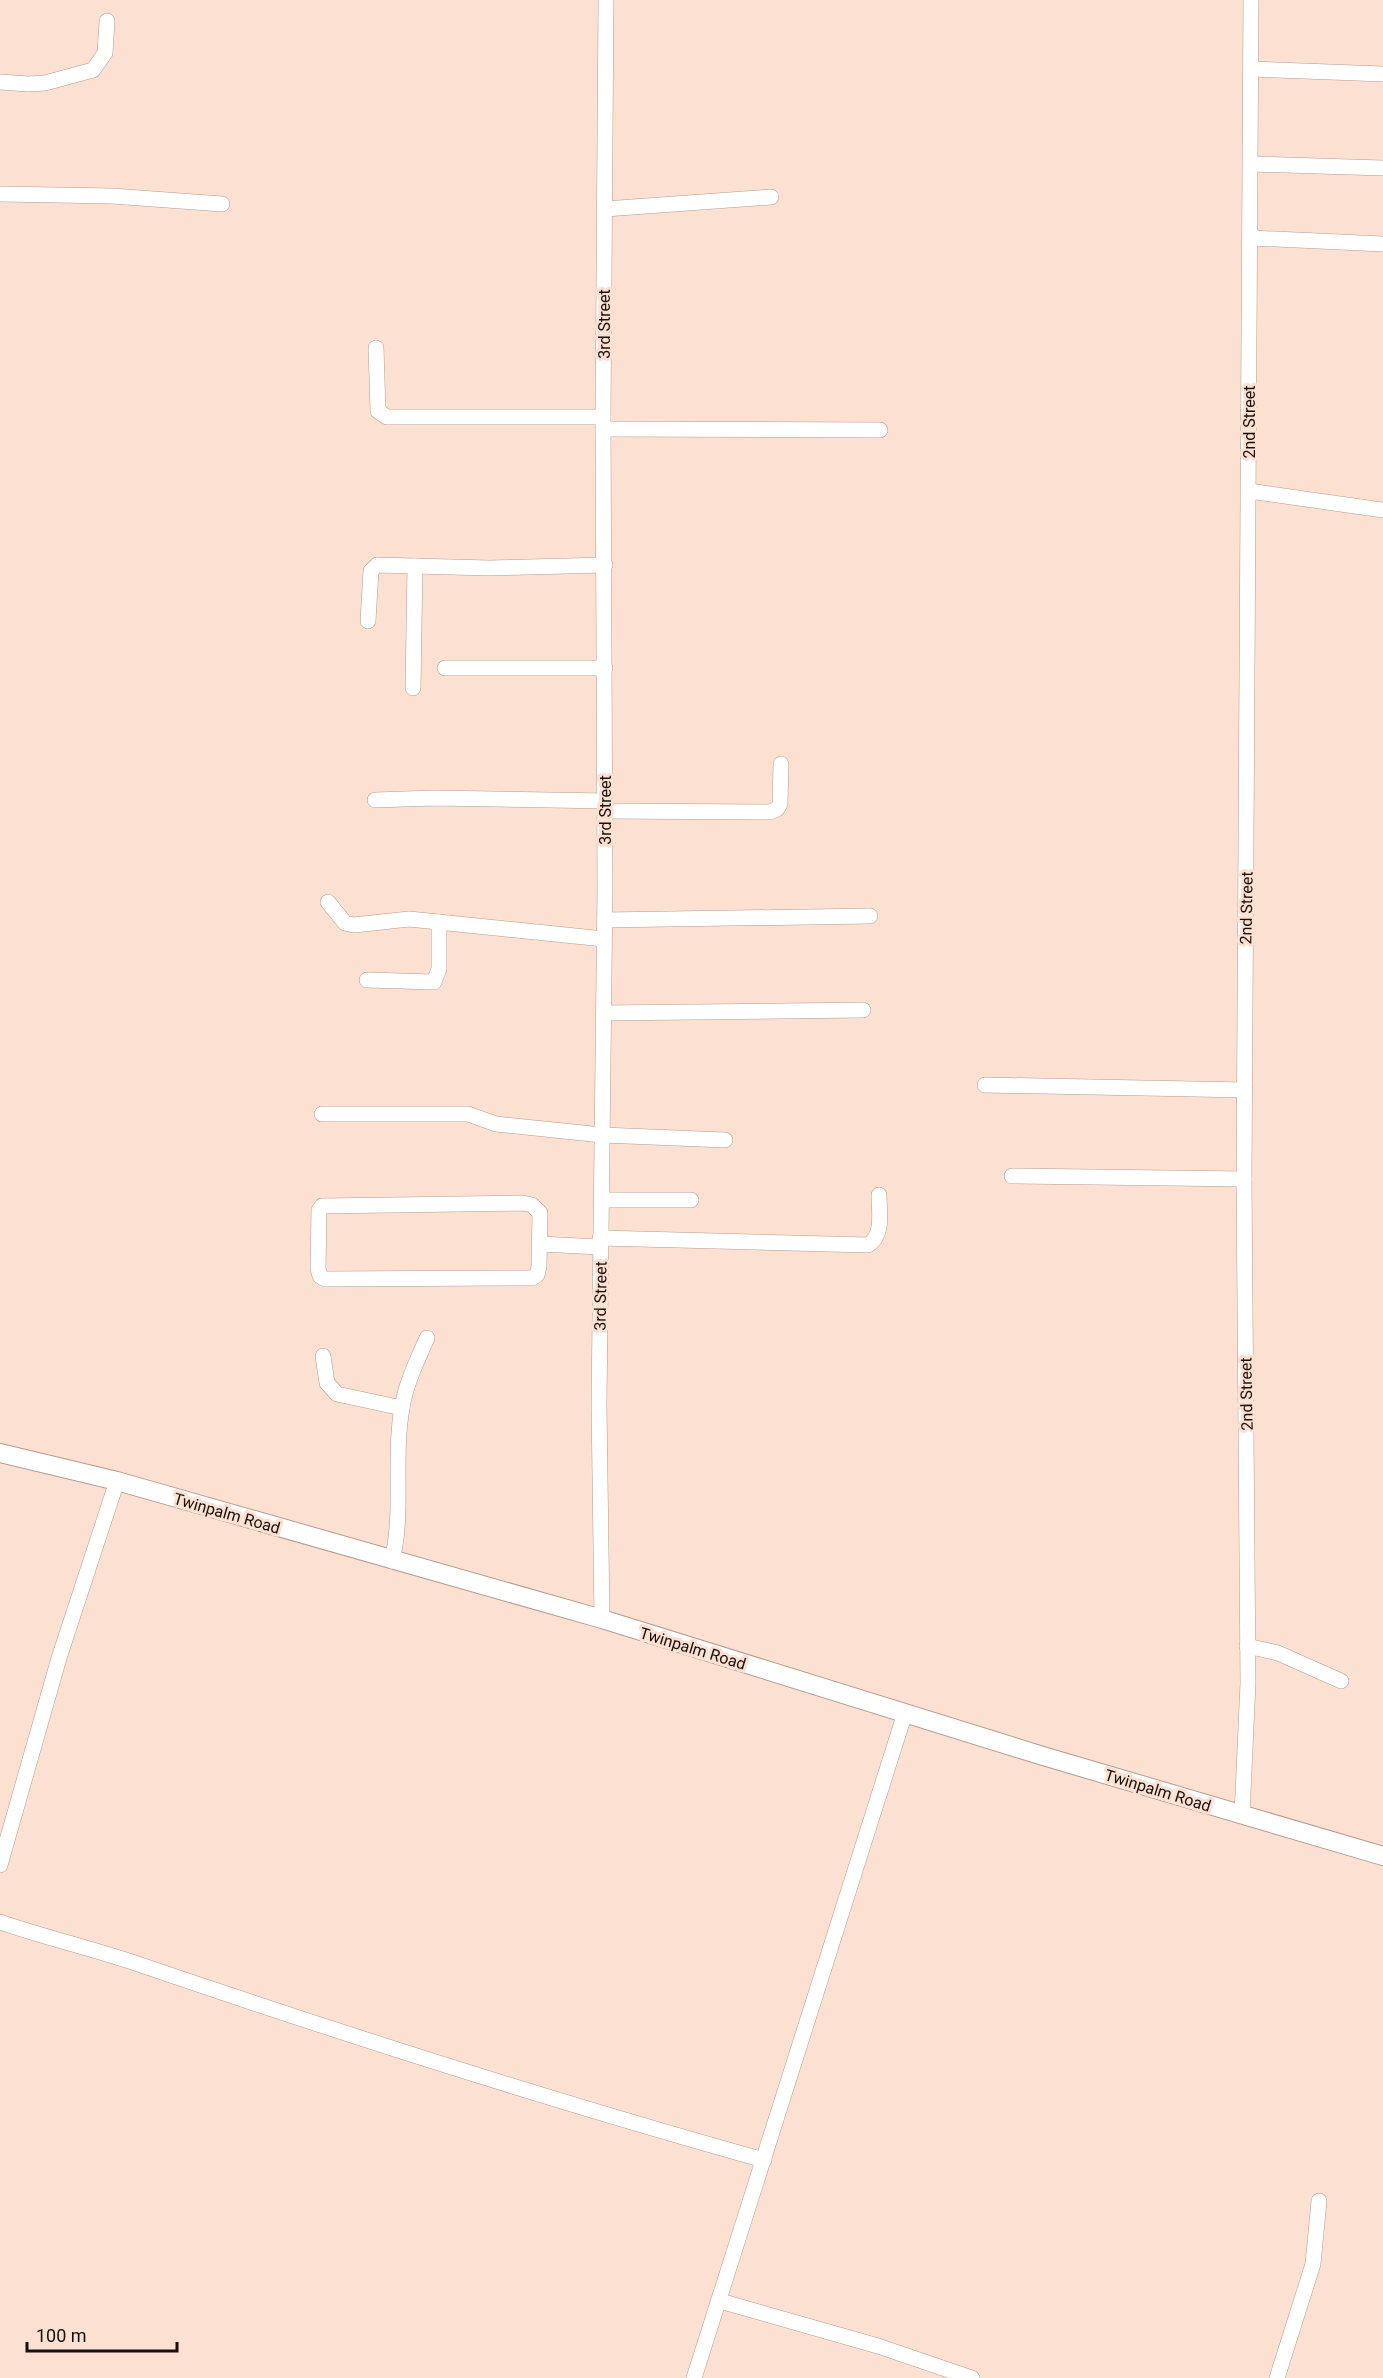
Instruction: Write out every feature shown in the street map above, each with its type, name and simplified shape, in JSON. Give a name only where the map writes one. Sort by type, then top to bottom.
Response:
[{"type":"main road","name":"Twinpalm Road","points":[[0,1453],[117,1481],[602,1619],[905,1713],[1383,1856]]},
{"type":"street","name":"3rd Street","points":[[602,1619],[599,1405],[604,1013],[603,423],[606,0]]},
{"type":"street","name":"2nd Street","points":[[1242,1815],[1248,1683],[1244,1179],[1251,0]]},
{"type":"street","points":[[0,81],[45,83],[93,70],[105,53],[107,21]]},
{"type":"street","points":[[1251,69],[1383,74]]},
{"type":"street","points":[[1251,165],[1383,168]]},
{"type":"street","points":[[0,194],[112,196],[222,204]]},
{"type":"street","points":[[604,209],[771,197]]},
{"type":"street","points":[[1251,238],[1383,244]]},
{"type":"street","points":[[376,348],[378,411],[387,417],[880,430]]},
{"type":"street","points":[[1249,491],[1383,510]]},
{"type":"street","points":[[368,621],[373,566],[489,568],[605,565]]},
{"type":"street","points":[[413,688],[415,566]]},
{"type":"street","points":[[445,668],[605,668]]},
{"type":"street","points":[[375,800],[434,798],[770,812],[777,809],[780,804],[781,764]]},
{"type":"street","points":[[328,902],[345,923],[354,925],[409,919],[604,939]]},
{"type":"street","points":[[604,920],[870,916]]},
{"type":"street","points":[[367,980],[434,982],[439,969],[439,922]]},
{"type":"street","points":[[604,1013],[863,1010]]},
{"type":"street","points":[[985,1085],[1245,1090]]},
{"type":"street","points":[[322,1114],[468,1114],[496,1124],[602,1135],[725,1140]]},
{"type":"street","points":[[1012,1176],[1244,1179]]},
{"type":"street","points":[[540,1244],[868,1245],[873,1242],[879,1229],[879,1195]]},
{"type":"street","points":[[601,1200],[691,1200]]},
{"type":"street","points":[[329,1204],[532,1204],[540,1213],[540,1244],[539,1268],[537,1275],[532,1278],[325,1279],[320,1276],[318,1269],[319,1210],[322,1206],[329,1204]]},
{"type":"street","points":[[392,1561],[398,1537],[402,1408],[407,1382],[427,1338]]},
{"type":"street","points":[[322,1356],[327,1383],[337,1394],[402,1408]]},
{"type":"street","points":[[0,1865],[59,1658],[117,1481]]},
{"type":"street","points":[[1247,1646],[1278,1653],[1341,1681]]},
{"type":"street","points":[[694,2378],[905,1713]]},
{"type":"street","points":[[0,1922],[133,1963],[321,2027],[651,2128],[764,2160]]},
{"type":"street","points":[[1277,2378],[1313,2264],[1319,2201]]},
{"type":"street","points":[[720,2301],[868,2343],[972,2378]]}]
